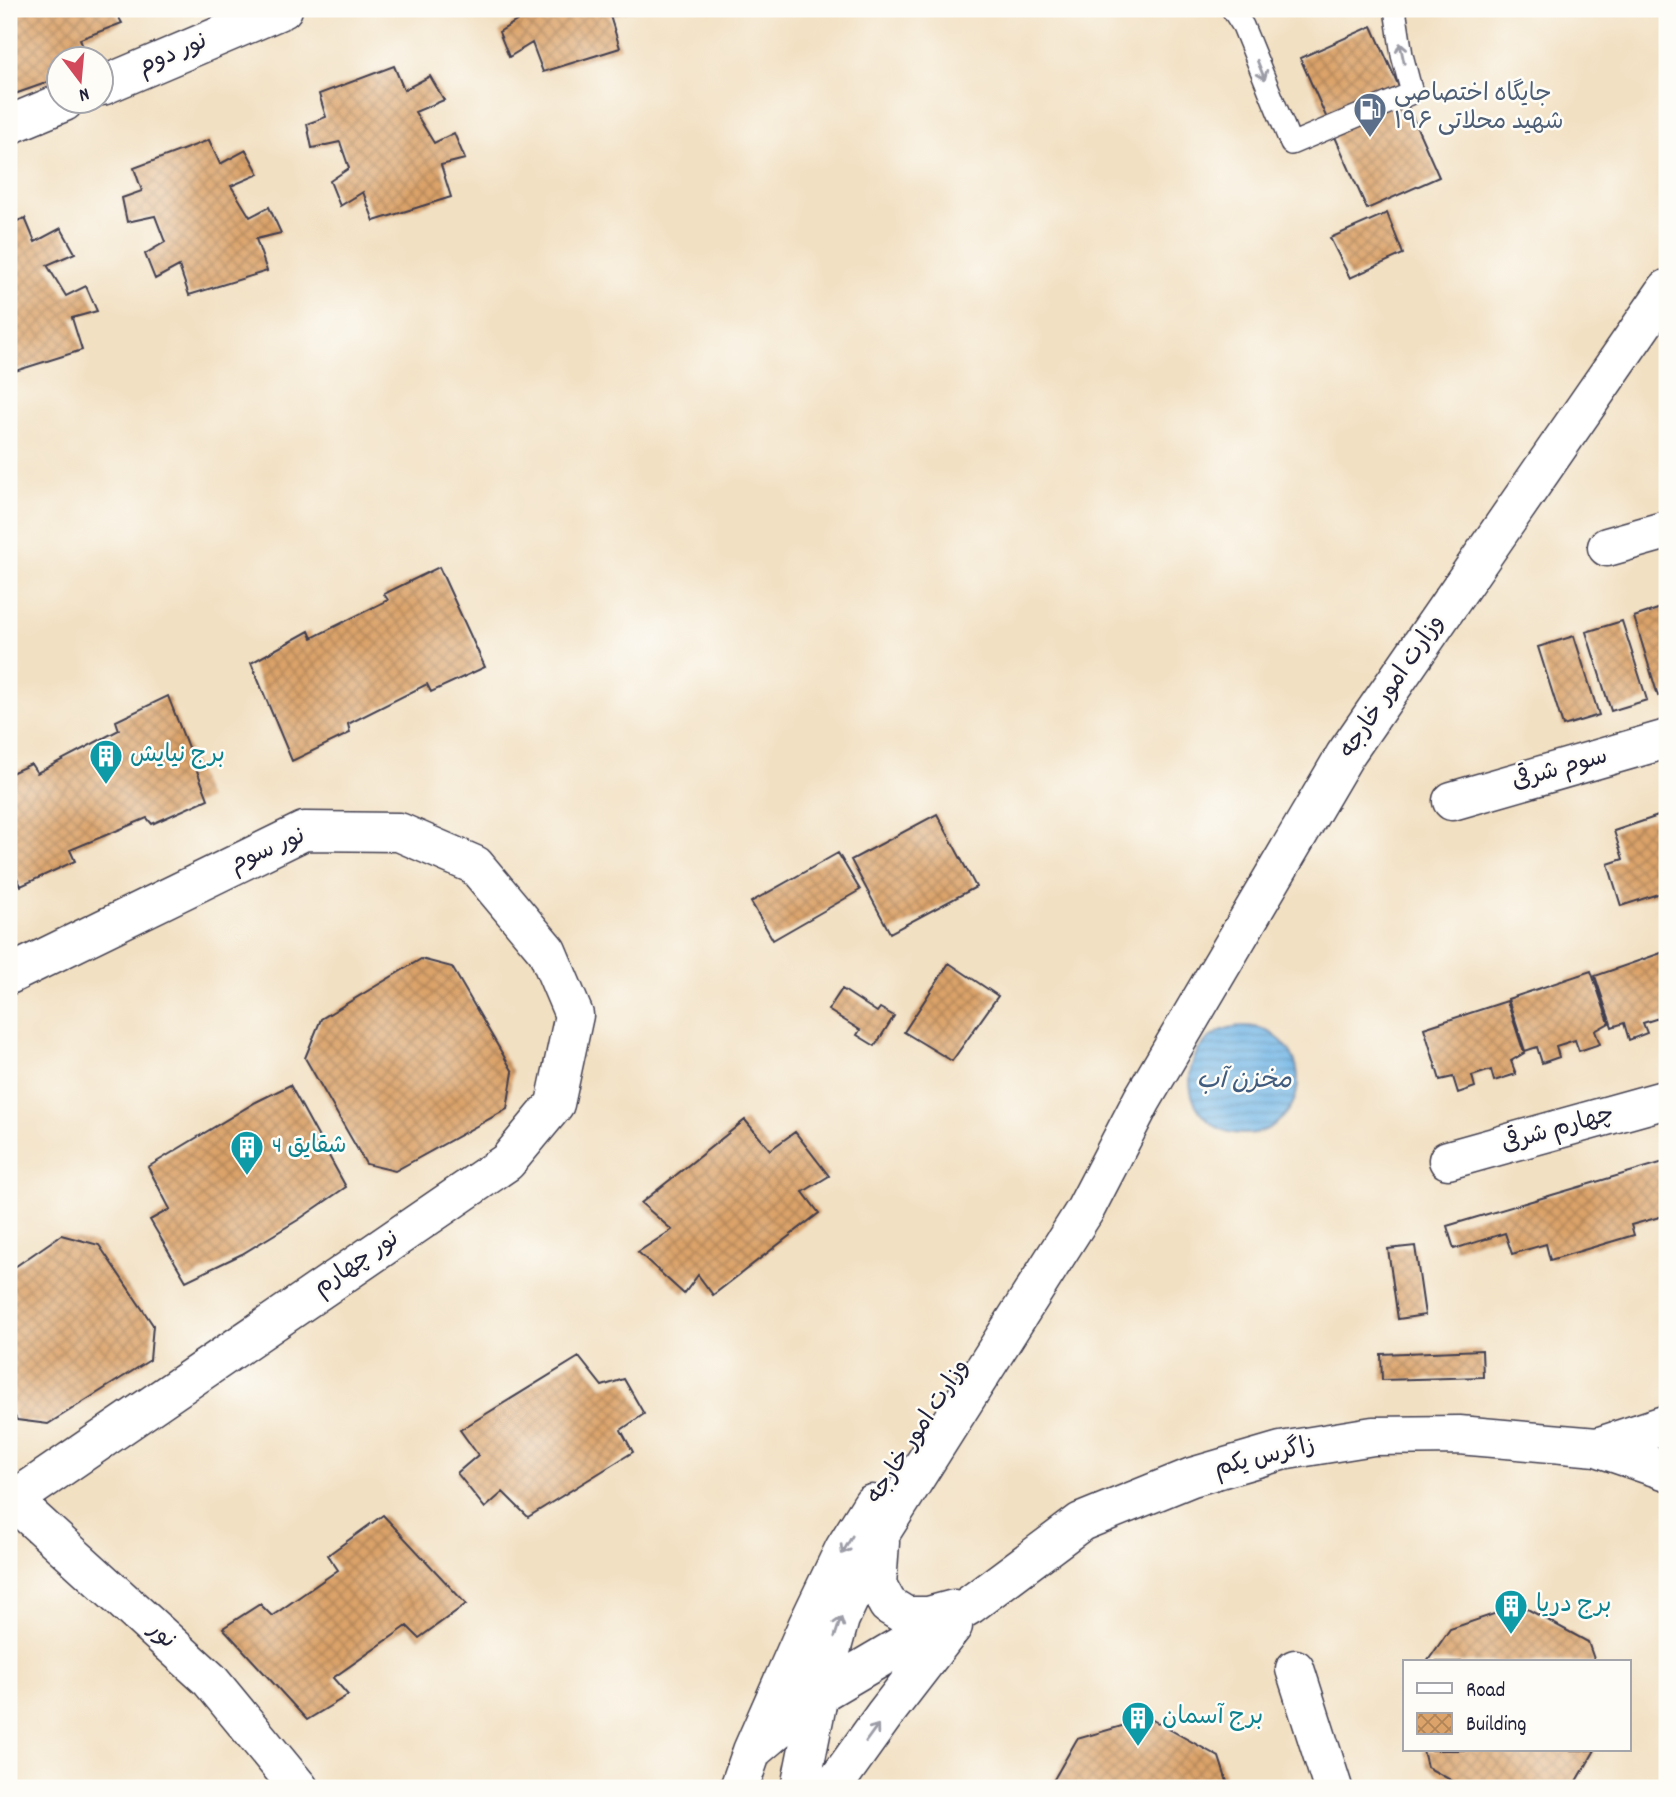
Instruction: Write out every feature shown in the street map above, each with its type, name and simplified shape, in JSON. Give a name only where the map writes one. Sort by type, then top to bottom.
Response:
[{"type":"main road","name":"نور دوم","points":[[116,80],[283,9]]},
{"type":"main road","points":[[9,125],[46,110]]},
{"type":"main road","name":"وزارت امور خارجه","points":[[800,1788],[819,1694],[840,1619],[880,1534],[1084,1210],[1142,1100],[1346,755],[1667,289]]},
{"type":"main road","points":[[1607,547],[1667,530]]},
{"type":"main road","name":"سوم شرقی","points":[[1452,801],[1667,739]]},
{"type":"main road","name":"نور سوم","points":[[9,975],[304,831],[399,832],[475,865],[547,951]]},
{"type":"main road","name":"نور چهارم","points":[[10,1499],[507,1161],[555,1104],[574,1015],[547,951]]},
{"type":"main road","name":"چهارم شرقی","points":[[1448,1160],[1667,1099]]},
{"type":"main road","name":"وزارت امور خارجه","points":[[739,1788],[752,1751],[844,1549],[1063,1211],[1142,1100]]},
{"type":"main road","name":"زاگرس یکم","points":[[1597,1447],[1667,1424]]},
{"type":"main road","name":"زاگرس یکم","points":[[970,1605],[1082,1522],[1192,1477],[1281,1451],[1373,1436],[1459,1435],[1597,1447],[1667,1471]]},
{"type":"main road","name":"نور","points":[[10,1499],[210,1680],[299,1788]]},
{"type":"main road","points":[[880,1534],[877,1585],[888,1605],[906,1616],[928,1616],[970,1605]]},
{"type":"main road","points":[[752,1751],[819,1694],[970,1605]]},
{"type":"main road","points":[[832,1788],[915,1674],[970,1605]]},
{"type":"main road","points":[[1295,1669],[1333,1788]]},
{"type":"lane","points":[[1232,9],[1243,26],[1291,144],[1412,93],[1402,55],[1395,9]]},
{"type":"water","name":"مخزن آب","points":[[1244,1026],[1265,1030],[1282,1042],[1294,1059],[1298,1080],[1294,1101],[1282,1118],[1265,1130],[1244,1134],[1223,1130],[1206,1118],[1194,1101],[1190,1080],[1194,1059],[1206,1042],[1223,1030]]},
{"type":"building","points":[[9,9],[114,9],[122,23],[80,39],[83,46],[46,46],[46,83],[9,96]]},
{"type":"building","points":[[514,9],[636,10],[610,16],[620,48],[543,72],[532,43],[509,57],[499,32],[518,20]]},
{"type":"building","points":[[1372,26],[1439,177],[1367,209],[1300,58]]},
{"type":"building","points":[[394,66],[404,90],[430,76],[444,100],[415,112],[434,143],[454,133],[465,159],[441,165],[451,197],[374,221],[363,192],[340,206],[330,181],[349,168],[340,142],[312,148],[307,124],[326,117],[319,94]]},
{"type":"building","points":[[209,140],[220,164],[246,150],[259,174],[231,186],[250,217],[269,207],[281,233],[256,239],[267,271],[189,295],[179,266],[155,279],[145,254],[165,242],[155,216],[127,222],[122,198],[142,191],[134,168]]},
{"type":"building","points":[[1387,213],[1403,254],[1350,278],[1330,238]]},
{"type":"building","points":[[25,218],[35,242],[61,228],[75,253],[47,265],[66,296],[86,286],[97,311],[72,318],[82,350],[9,373],[9,224]]},
{"type":"building","points":[[439,567],[485,667],[431,692],[427,684],[348,724],[350,733],[292,761],[251,663],[309,631],[312,638],[388,600],[384,594]]},
{"type":"building","points":[[1667,606],[1667,694],[1658,696],[1634,617]]},
{"type":"building","points":[[1622,621],[1647,700],[1611,711],[1586,632]]},
{"type":"building","points":[[1574,636],[1599,715],[1563,726],[1538,647]]},
{"type":"building","name":"برج نیایش","points":[[168,696],[208,799],[152,824],[147,818],[70,850],[75,861],[21,886],[9,861],[9,774],[31,764],[37,773],[119,730],[116,721]]},
{"type":"building","points":[[1667,813],[1667,891],[1621,906],[1608,864],[1623,859],[1614,831]]},
{"type":"building","points":[[937,814],[976,887],[890,933],[851,860]]},
{"type":"building","points":[[838,853],[860,890],[773,940],[751,902]]},
{"type":"building","points":[[1667,951],[1667,1029],[1662,1017],[1643,1023],[1647,1033],[1629,1040],[1624,1023],[1612,1027],[1595,976]]},
{"type":"building","points":[[421,959],[452,967],[513,1072],[507,1109],[395,1171],[366,1164],[305,1058],[321,1019]]},
{"type":"building","points":[[949,963],[998,996],[952,1061],[904,1032]]},
{"type":"building","points":[[1591,971],[1609,1023],[1595,1031],[1600,1044],[1579,1051],[1575,1040],[1556,1046],[1559,1057],[1542,1063],[1537,1047],[1525,1051],[1508,999]]},
{"type":"building","points":[[842,989],[877,1012],[880,1008],[894,1016],[875,1046],[857,1035],[860,1030],[828,1010]]},
{"type":"building","points":[[1507,1001],[1524,1053],[1511,1061],[1516,1074],[1494,1081],[1491,1070],[1472,1076],[1475,1087],[1458,1093],[1453,1077],[1440,1080],[1424,1028]]},
{"type":"building","name":"شقایق 4","points":[[290,1085],[346,1187],[242,1254],[186,1281],[150,1220],[170,1209],[148,1167],[256,1102]]},
{"type":"building","points":[[745,1120],[770,1150],[795,1132],[829,1176],[803,1192],[819,1213],[713,1295],[698,1275],[684,1294],[638,1252],[672,1230],[641,1203]]},
{"type":"building","points":[[1667,1161],[1667,1215],[1631,1225],[1634,1235],[1550,1260],[1546,1244],[1512,1254],[1505,1233],[1454,1249],[1447,1226]]},
{"type":"building","points":[[61,1235],[99,1245],[153,1325],[150,1360],[48,1424],[17,1420],[9,1406],[9,1271]]},
{"type":"building","points":[[1415,1246],[1425,1315],[1398,1319],[1388,1249]]},
{"type":"building","points":[[1482,1350],[1483,1377],[1382,1380],[1381,1354]]},
{"type":"building","points":[[579,1357],[602,1386],[624,1379],[644,1414],[621,1430],[633,1452],[528,1517],[503,1492],[485,1508],[457,1473],[478,1455],[460,1430]]},
{"type":"building","points":[[383,1515],[466,1604],[419,1638],[407,1626],[333,1678],[348,1695],[307,1720],[223,1628],[260,1604],[272,1616],[338,1570],[328,1555]]},
{"type":"building","name":"برج دریا","points":[[1520,1605],[1588,1642],[1594,1660],[1428,1660],[1450,1629]]},
{"type":"building","name":"برج آسمان","points":[[1149,1718],[1219,1757],[1229,1788],[1049,1788],[1077,1739]]},
{"type":"building","points":[[1423,1752],[1594,1752],[1573,1788],[1465,1788],[1427,1767]]},
{"type":"place","name":"جایگاه اختصاصی ۱۹۶ شهید محلاتی","points":[[1370,139]]},
{"type":"place","name":"برج نیایش","points":[[106,786]]},
{"type":"place","name":"شقایق 4","points":[[247,1177]]},
{"type":"place","name":"برج دریا","points":[[1511,1636]]},
{"type":"place","name":"برج آسمان","points":[[1138,1748]]}]
